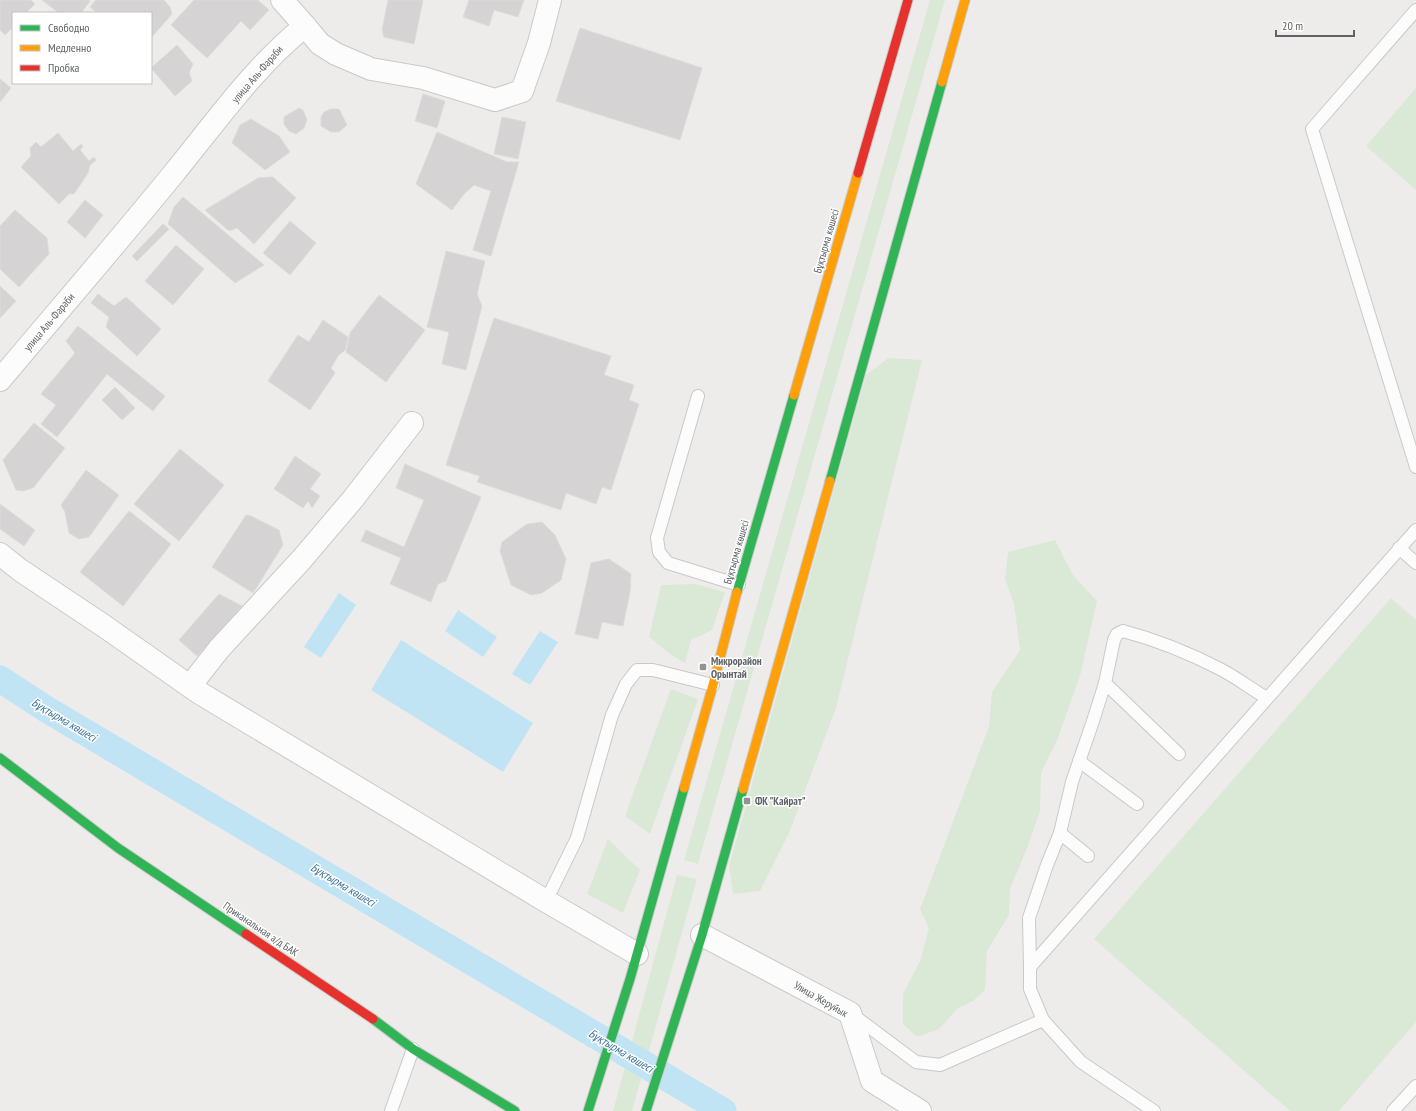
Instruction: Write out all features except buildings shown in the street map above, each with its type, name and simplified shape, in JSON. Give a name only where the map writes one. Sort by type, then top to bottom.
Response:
[{"type":"main road","name":"Бұқтырма көшесі","points":[[588,1111],[630,979],[713,685],[739,585],[908,0]]},
{"type":"main road","points":[[646,1111],[702,935],[965,0]]},
{"type":"main road","name":"Приканальная а/д БАК","points":[[0,758],[118,848],[376,1021],[413,1049],[515,1111]]},
{"type":"street","points":[[282,0],[320,44],[336,54],[371,69],[423,78],[495,100],[522,91],[539,43],[550,0]]},
{"type":"street","name":"улица Аль-Фараби","points":[[0,380],[257,72],[286,41],[305,26]]},
{"type":"street","points":[[190,686],[218,649],[353,500],[412,423]]},
{"type":"street","points":[[0,554],[20,570],[190,686],[546,901],[637,954]]},
{"type":"street","name":"Улица Жеруйык","points":[[702,935],[850,1014],[872,1081],[920,1111]]},
{"type":"lane","points":[[1416,10],[1312,129],[1416,467]]},
{"type":"lane","points":[[698,396],[657,538],[658,552],[668,563],[739,585]]},
{"type":"lane","points":[[1030,967],[1416,530]]},
{"type":"lane","points":[[1400,548],[1416,563]]},
{"type":"lane","points":[[1154,1111],[1081,1062],[1043,1020],[1030,989],[1029,918],[1047,865],[1060,833],[1072,782],[1105,683],[1114,640],[1117,634],[1123,631],[1151,639],[1193,655],[1267,698]]},
{"type":"lane","points":[[546,901],[577,838],[612,715],[626,684],[637,670],[653,670],[713,685]]},
{"type":"lane","points":[[1105,683],[1179,754]]},
{"type":"lane","points":[[1080,761],[1137,804]]},
{"type":"lane","points":[[1060,833],[1088,856]]},
{"type":"lane","points":[[850,1014],[916,1062],[940,1065],[1043,1020]]},
{"type":"lane","points":[[391,1111],[413,1049]]},
{"type":"lane","points":[[1393,1111],[1416,1086]]},
{"type":"green space","points":[[930,0],[945,0],[698,864],[684,860]]},
{"type":"green space","points":[[1416,88],[1416,190],[1366,146]]},
{"type":"green space","points":[[888,358],[922,360],[836,708],[789,833],[760,891],[733,894],[729,866],[866,375]]},
{"type":"green space","points":[[1055,540],[1073,575],[1097,601],[1080,676],[1058,738],[1041,773],[1040,811],[1028,846],[1010,889],[1009,915],[987,951],[985,990],[973,1001],[958,1008],[939,1029],[917,1037],[903,1024],[903,994],[920,961],[929,928],[920,909],[989,726],[992,692],[1020,650],[1014,604],[1005,579],[1008,552]]},
{"type":"green space","points":[[695,584],[725,592],[712,630],[691,640],[685,663],[670,654],[649,637],[661,585]]},
{"type":"green space","points":[[1391,598],[1416,620],[1416,1022],[1339,1111],[1290,1111],[1094,939]]},
{"type":"green space","points":[[671,689],[698,699],[650,834],[625,816]]},
{"type":"green space","points":[[608,839],[640,870],[623,913],[587,894]]},
{"type":"green space","points":[[677,875],[697,879],[632,1111],[613,1111]]},
{"type":"water","points":[[339,593],[356,605],[321,658],[304,647]]},
{"type":"water","points":[[458,610],[497,637],[483,657],[445,631]]},
{"type":"water","points":[[540,631],[558,642],[530,685],[512,674]]},
{"type":"water","points":[[401,640],[533,723],[503,772],[371,690]]},
{"type":"waterway","name":"Бұқтырма көшесі","points":[[0,679],[46,709],[723,1111]]},
{"type":"traffic: fast","points":[[830,481],[942,82]]},
{"type":"traffic: fast","points":[[737,592],[794,395]]},
{"type":"traffic: fast","points":[[0,758],[118,848],[246,934]]},
{"type":"traffic: fast","points":[[588,1111],[630,979],[684,788]]},
{"type":"traffic: fast","points":[[646,1111],[702,935],[743,789]]},
{"type":"traffic: fast","points":[[373,1019],[413,1049],[515,1111]]},
{"type":"traffic: slow","points":[[942,82],[965,0]]},
{"type":"traffic: slow","points":[[794,395],[858,173]]},
{"type":"traffic: slow","points":[[743,789],[830,481]]},
{"type":"traffic: slow","points":[[684,788],[737,592]]},
{"type":"traffic: jam","points":[[858,173],[908,0]]},
{"type":"traffic: jam","points":[[246,934],[373,1019]]},
{"type":"place","name":"Микрорайон Орынтай","points":[[703,667]]},
{"type":"place","name":"ФК \"Кайрат\"","points":[[747,801]]}]
